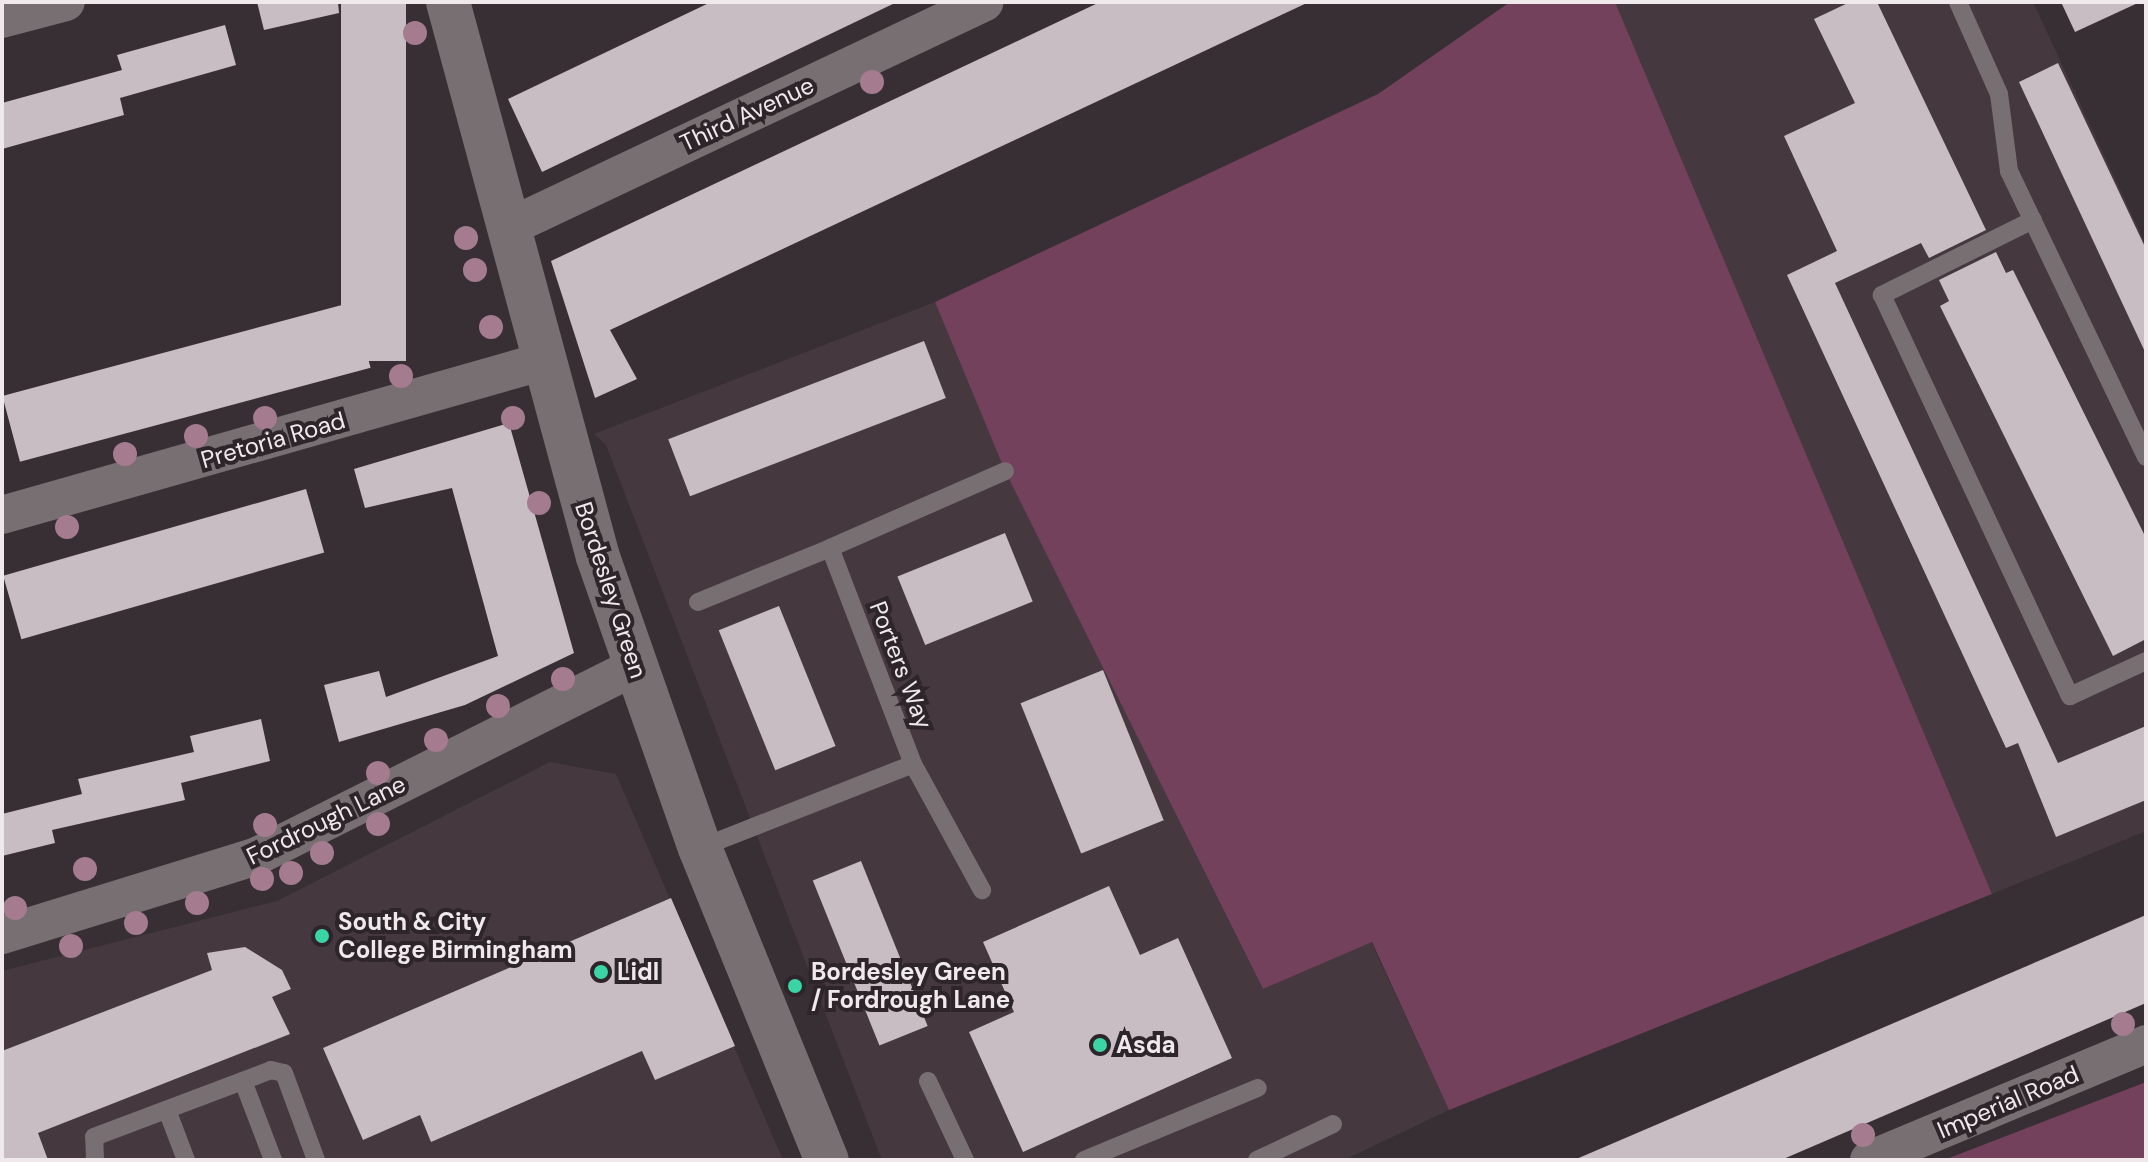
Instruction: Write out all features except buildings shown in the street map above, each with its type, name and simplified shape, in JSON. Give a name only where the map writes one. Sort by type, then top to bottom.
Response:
[{"type":"main road","name":"Bordesley Green","points":[[448,2],[544,361],[635,667],[700,848],[827,1160]]},
{"type":"street","points":[[2,19],[66,2]]},
{"type":"street","name":"Third Avenue","points":[[509,227],[985,2]]},
{"type":"street","name":"Pretoria Road","points":[[2,515],[544,361]]},
{"type":"street","name":"Fordrough Lane","points":[[2,935],[257,856],[635,667]]},
{"type":"street","name":"Imperial Road","points":[[1869,1160],[2146,1044]]},
{"type":"lane","points":[[1963,4],[1999,94],[2009,171],[2146,457]]},
{"type":"lane","points":[[2033,220],[1882,295],[2070,696],[2146,661]]},
{"type":"lane","points":[[698,602],[1005,471]]},
{"type":"lane","name":"Porters Way","points":[[700,848],[913,764],[830,548]]},
{"type":"lane","points":[[913,764],[982,890]]},
{"type":"lane","points":[[95,1160],[94,1137],[271,1070],[284,1073],[316,1160]]},
{"type":"lane","points":[[243,1081],[273,1160]]},
{"type":"lane","points":[[928,1081],[965,1160]]},
{"type":"lane","points":[[1084,1160],[1258,1088]]},
{"type":"lane","points":[[167,1110],[186,1160]]},
{"type":"lane","points":[[1257,1160],[1333,1124]]},
{"type":"shaded area","points":[[1510,2],[1615,2],[1992,894],[1449,1110],[1372,942],[1263,989],[1005,471],[935,302],[1378,94]]},
{"type":"shaded area","points":[[1615,2],[2033,2],[2146,245],[2146,831],[1992,894]]},
{"type":"shaded area","points":[[935,302],[1005,471],[1263,989],[1371,942],[1449,1110],[1344,1160],[882,1160],[606,445],[594,434]]},
{"type":"shaded area","points":[[550,762],[616,774],[783,1160],[2,1160],[2,971],[277,901]]},
{"type":"shaded area","points":[[2146,1082],[2146,1160],[1944,1160]]},
{"type":"place","name":"South & City College Birmingham","points":[[322,936]]},
{"type":"place","name":"Lidl","points":[[601,972]]},
{"type":"place","name":"Bordesley Green / Fordrough Lane","points":[[795,986]]},
{"type":"place","name":"Asda","points":[[1100,1045]]}]
